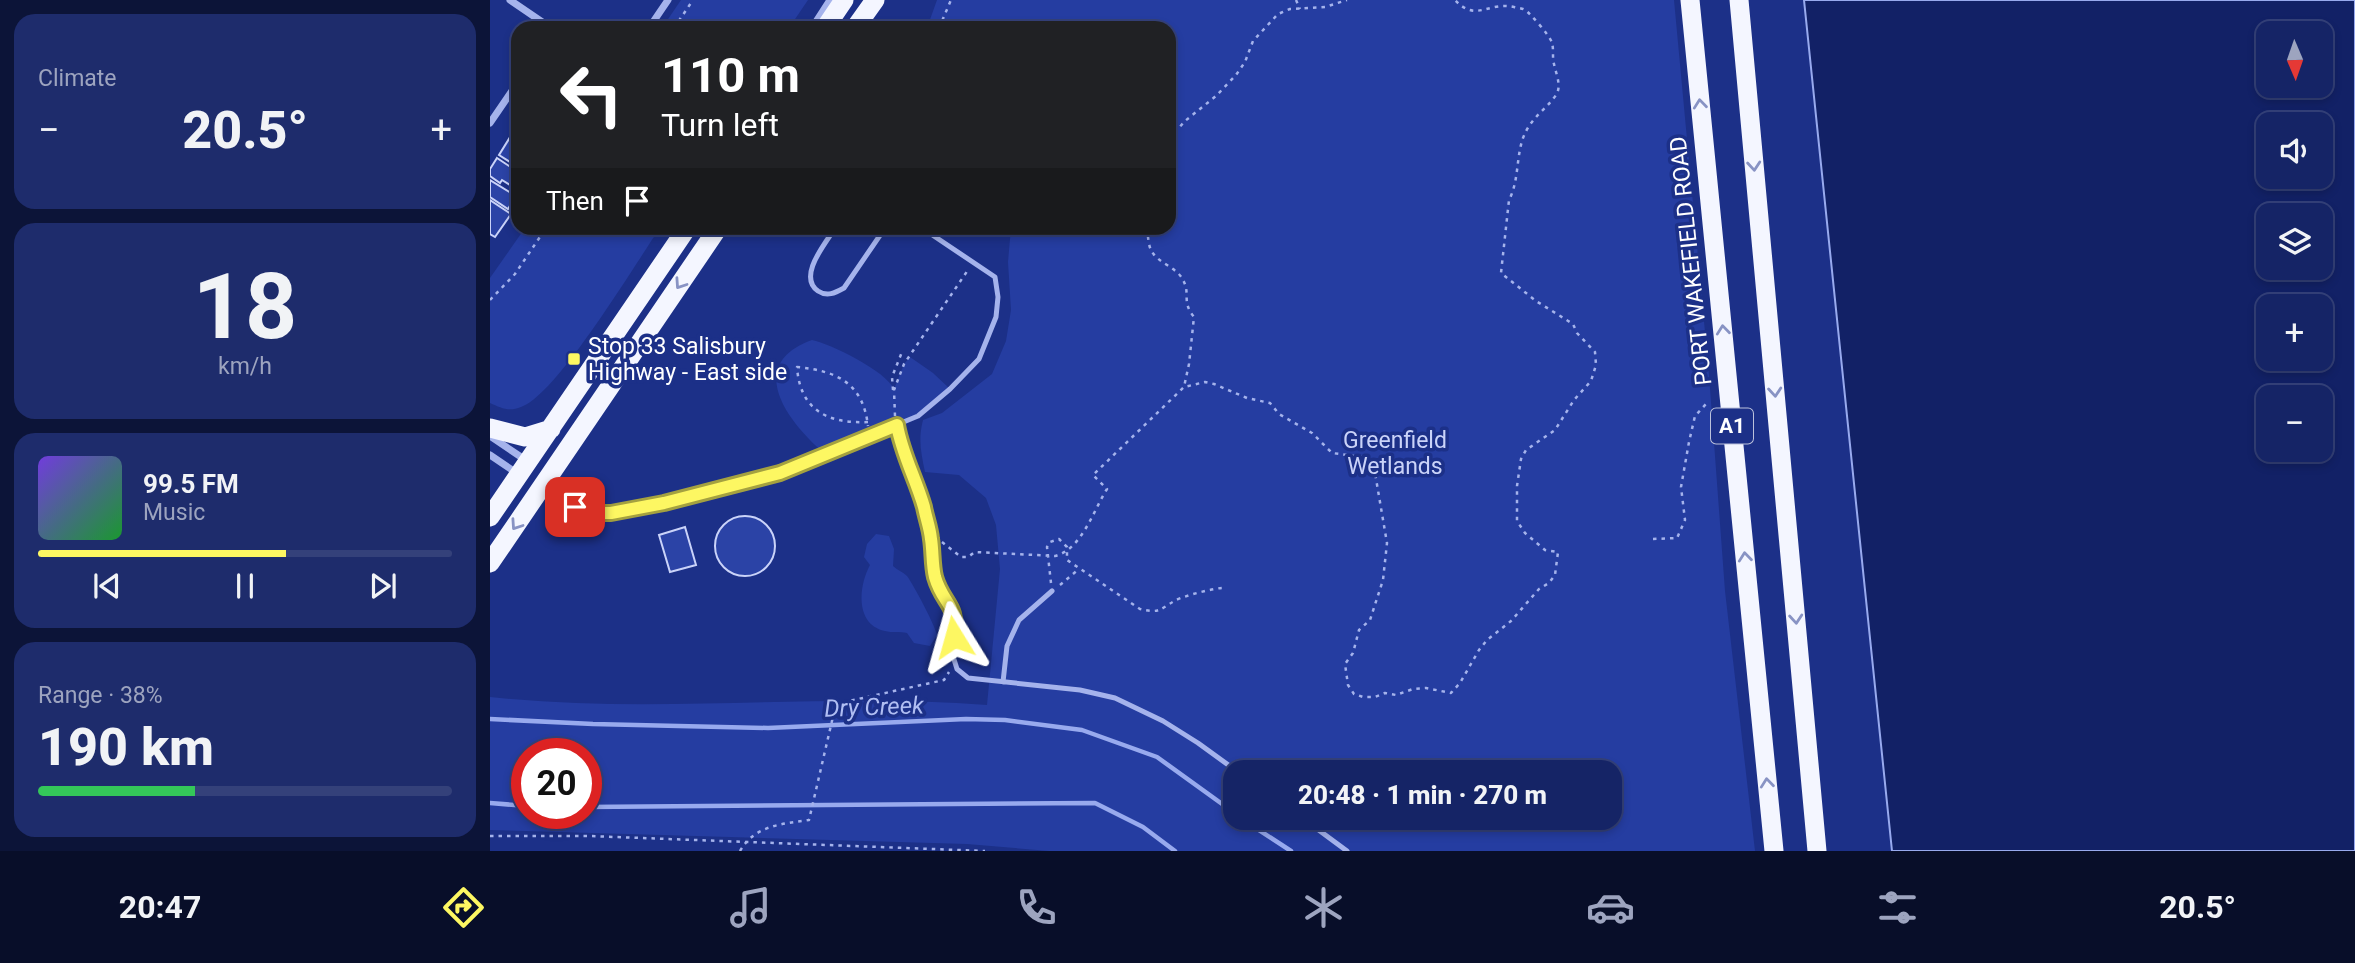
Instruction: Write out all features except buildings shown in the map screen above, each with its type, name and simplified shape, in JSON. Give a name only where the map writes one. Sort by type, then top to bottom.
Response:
[{"type":"highway","points":[[830,21],[844,0]]},
{"type":"highway","points":[[860,21],[875,0]]},
{"type":"highway","name":"PORT WAKEFIELD ROAD","points":[[1690,0],[1774,851]]},
{"type":"highway","name":"A1","points":[[1739,0],[1817,851]]},
{"type":"highway","points":[[490,517],[682,235]]},
{"type":"highway","points":[[490,563],[713,235]]},
{"type":"highway","points":[[490,428],[525,436],[551,429]]},
{"type":"highway","points":[[523,468],[544,484]]},
{"type":"street","points":[[510,0],[541,21]]},
{"type":"street","points":[[654,21],[668,0]]},
{"type":"street","points":[[816,21],[830,0]]},
{"type":"street","points":[[490,123],[511,92]]},
{"type":"street","points":[[490,436],[523,468]]},
{"type":"street","points":[[490,455],[523,468]]},
{"type":"lane","points":[[831,235],[809,272],[810,282],[816,290],[825,294],[844,288],[880,235]]},
{"type":"lane","points":[[544,484],[575,507],[594,513],[640,509],[780,473],[918,416],[950,389],[979,359],[996,317],[998,297],[995,277],[933,235]]},
{"type":"lane","points":[[897,425],[901,449],[919,491],[931,535],[934,575],[956,621],[952,653],[957,669],[968,678],[1080,690],[1115,698],[1163,721],[1223,761]]},
{"type":"lane","points":[[1003,682],[1007,646],[1019,620],[1052,591]]},
{"type":"lane","points":[[1319,830],[1347,851]]},
{"type":"path","points":[[679,21],[694,0]]},
{"type":"path","points":[[942,21],[951,0]]},
{"type":"path","points":[[1296,0],[1300,9]]},
{"type":"path","points":[[1176,131],[1236,75],[1245,62],[1253,41],[1278,14],[1290,9],[1325,7],[1348,0]]},
{"type":"path","points":[[931,535],[961,557],[968,557],[975,552],[1055,556],[1068,550],[1084,533],[1107,489],[1093,475],[1184,387],[1205,382],[1214,384],[1247,398],[1270,403],[1279,414],[1312,433],[1332,453],[1362,457],[1374,467],[1387,543],[1383,580],[1370,620],[1359,630],[1353,653],[1345,664],[1348,685],[1354,694],[1375,697],[1385,693],[1396,695],[1426,688],[1451,693],[1487,640],[1511,621],[1526,601],[1555,575],[1558,552],[1545,550],[1525,533],[1517,521],[1517,486],[1521,459],[1526,450],[1555,430],[1574,400],[1591,382],[1596,365],[1595,352],[1577,333],[1573,324],[1535,301],[1501,273],[1509,200],[1514,190],[1520,150],[1531,122],[1557,94],[1559,83],[1552,40],[1526,10],[1508,6],[1475,12],[1462,8],[1455,0]]},
{"type":"path","points":[[490,299],[515,274],[541,235]]},
{"type":"path","points":[[1148,235],[1150,248],[1185,284],[1186,307],[1194,317],[1184,387]]},
{"type":"path","points":[[894,400],[894,390],[904,364],[974,261]]},
{"type":"path","points":[[897,425],[892,377],[902,352]]},
{"type":"path","points":[[868,422],[838,421],[821,415],[805,396],[797,367],[830,373],[848,383],[861,400],[868,422],[868,437]]},
{"type":"path","points":[[1653,539],[1677,538],[1685,520],[1681,487],[1689,442],[1695,416],[1706,404]]},
{"type":"path","points":[[1079,569],[1052,591],[1047,547],[1059,539],[1066,544],[1067,560],[1140,609],[1152,612],[1162,610],[1178,599],[1216,587],[1225,588]]},
{"type":"path","points":[[740,851],[752,834],[775,825],[809,820],[835,708],[840,703],[944,680],[950,671],[952,653]]},
{"type":"path","points":[[490,836],[589,836],[985,851]]},
{"type":"green space","points":[[681,0],[808,0],[794,21],[667,21]]},
{"type":"green space","name":"Greenfield Wetlands","points":[[937,0],[1674,0],[1709,375],[1725,591],[1755,851],[1049,851],[967,844],[490,830],[490,697],[614,704],[863,701],[987,705],[1000,569],[996,525],[986,498],[959,475],[925,472],[920,440],[923,420],[942,413],[992,374],[1006,341],[1011,310],[1008,262],[1010,235],[1176,235],[1176,21],[930,21]]},
{"type":"green space","points":[[520,235],[655,235],[574,355],[536,397],[517,408],[501,408],[490,403],[490,278]]},
{"type":"green space","points":[[812,340],[870,367],[894,389],[904,364],[910,357],[950,389],[918,416],[825,454],[798,427],[787,411],[779,395],[776,379],[780,364],[791,351]]},
{"type":"green space","points":[[876,534],[889,536],[894,549],[893,566],[907,576],[928,614],[937,635],[930,646],[914,643],[907,633],[888,632],[868,621],[862,593],[870,565],[864,557],[867,544]]},
{"type":"shaded area","points":[[1804,0],[2355,0],[2355,851],[1892,851]]},
{"type":"waterway","name":"Dry Creek","points":[[490,719],[768,728],[966,719],[1005,720],[1082,730],[1157,757],[1223,805]]},
{"type":"waterway","name":"Dry Creek","points":[[490,803],[511,805]]},
{"type":"waterway","name":"Dry Creek","points":[[602,807],[1095,803],[1143,827],[1175,851]]},
{"type":"waterway","name":"Dry Creek","points":[[1259,830],[1291,851]]},
{"type":"place","name":"Stop 33 Salisbury Highway - East side","points":[[574,359]]},
{"type":"route","points":[[575,507],[594,513],[611,513],[664,503],[780,473],[897,425],[901,449],[919,491],[931,535],[934,575],[956,621],[954,637]]}]
